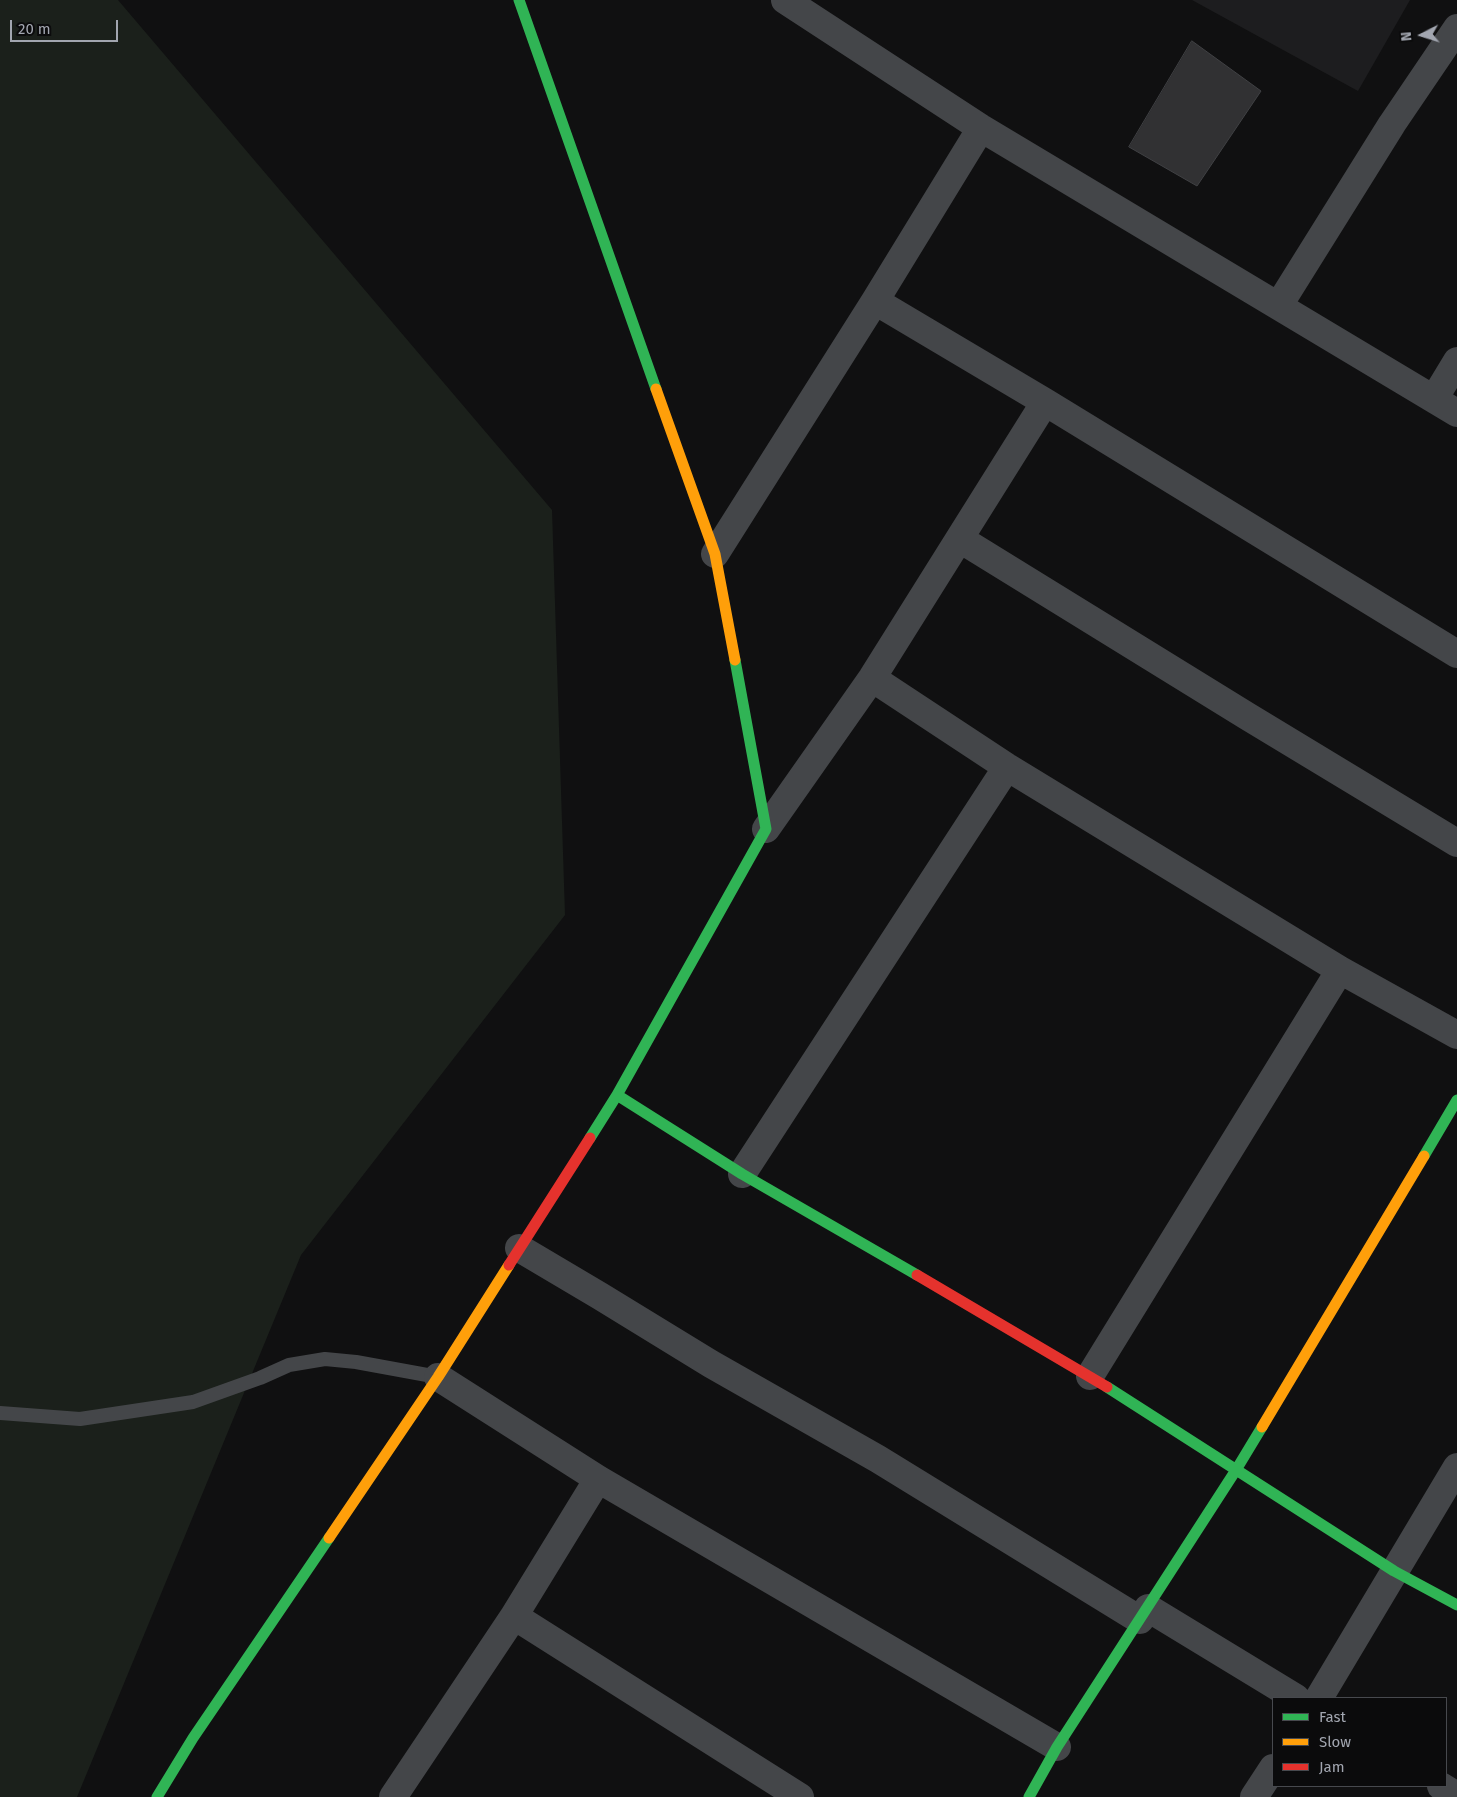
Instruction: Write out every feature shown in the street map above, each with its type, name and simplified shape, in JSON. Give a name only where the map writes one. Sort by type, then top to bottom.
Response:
[{"type":"street","points":[[519,0],[715,554],[766,829]]},
{"type":"street","points":[[785,0],[981,128],[1446,406],[1457,361]]},
{"type":"street","points":[[1279,305],[1392,124],[1457,28]]},
{"type":"street","points":[[715,554],[875,301],[981,128]]},
{"type":"street","points":[[875,301],[1045,402],[1457,654]]},
{"type":"street","points":[[157,1797],[193,1738],[438,1377],[617,1094],[766,829],[872,678],[1045,402]]},
{"type":"street","points":[[960,538],[1247,716],[1457,843]]},
{"type":"street","points":[[872,678],[1007,767],[1340,970],[1457,1035]]},
{"type":"street","points":[[742,1174],[1007,767]]},
{"type":"street","points":[[1090,1376],[1340,970]]},
{"type":"street","points":[[617,1094],[742,1174],[1090,1376],[1394,1571],[1457,1605]]},
{"type":"street","points":[[1029,1797],[1057,1747],[1236,1470],[1457,1100]]},
{"type":"street","points":[[519,1248],[711,1364],[1144,1614],[1294,1697]]},
{"type":"street","points":[[438,1377],[598,1479],[1057,1747]]},
{"type":"street","points":[[1320,1697],[1457,1467]]},
{"type":"street","points":[[393,1797],[514,1616],[598,1479]]},
{"type":"street","points":[[514,1616],[800,1797]]},
{"type":"street","points":[[1254,1797],[1272,1770]]},
{"type":"lane","points":[[0,1413],[80,1419],[193,1402],[260,1378],[288,1365],[325,1359],[356,1362],[438,1377]]},
{"type":"shaded area","points":[[0,0],[118,0],[552,510],[565,915],[301,1255],[77,1797],[0,1797]]},
{"type":"shaded area","points":[[1192,0],[1410,0],[1358,91]]},
{"type":"building","points":[[1192,41],[1261,91],[1197,186],[1129,147]]},
{"type":"traffic: fast","points":[[519,0],[656,389]]},
{"type":"traffic: fast","points":[[590,1138],[617,1095],[766,829],[735,660]]},
{"type":"traffic: fast","points":[[617,1095],[742,1174],[917,1275]]},
{"type":"traffic: fast","points":[[1424,1156],[1457,1100]]},
{"type":"traffic: fast","points":[[1107,1387],[1394,1571],[1457,1605]]},
{"type":"traffic: fast","points":[[1029,1797],[1057,1747],[1262,1427]]},
{"type":"traffic: fast","points":[[157,1797],[193,1738],[329,1538]]},
{"type":"traffic: slow","points":[[656,389],[715,554],[735,660]]},
{"type":"traffic: slow","points":[[1262,1427],[1424,1156]]},
{"type":"traffic: slow","points":[[329,1538],[438,1377],[509,1265]]},
{"type":"traffic: jam","points":[[509,1265],[590,1138]]},
{"type":"traffic: jam","points":[[917,1275],[1107,1387]]}]
